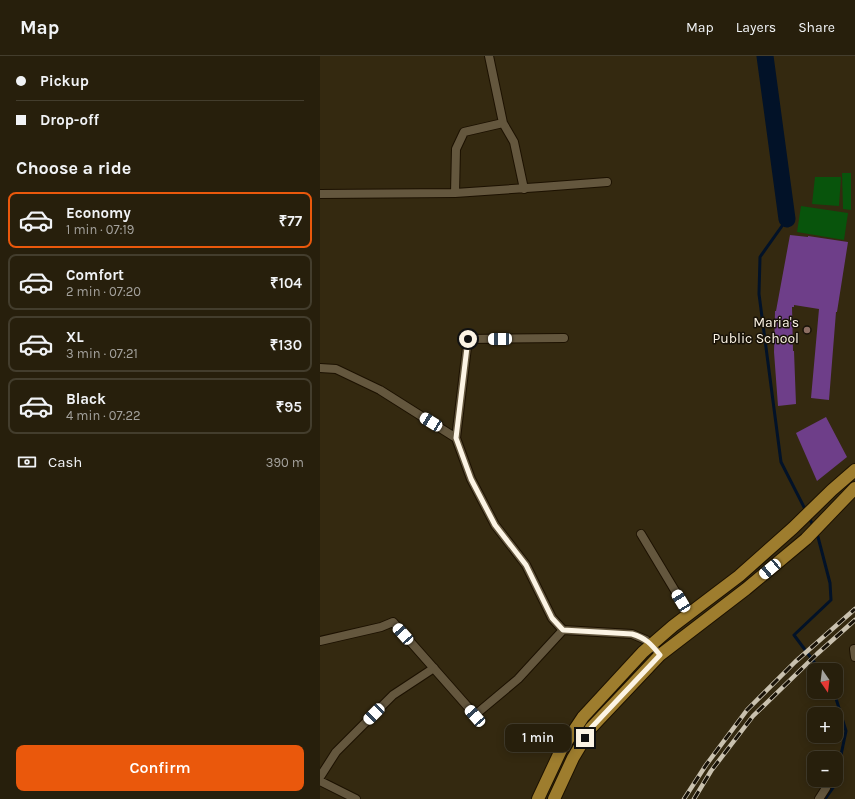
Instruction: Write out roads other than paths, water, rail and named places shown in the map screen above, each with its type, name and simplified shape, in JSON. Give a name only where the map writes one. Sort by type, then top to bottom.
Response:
[{"type":"main road","points":[[538,799],[561,750],[583,717],[643,652],[651,644],[738,576],[793,528],[855,470]]},
{"type":"main road","points":[[554,799],[573,758],[591,728],[660,655],[806,539],[855,488]]},
{"type":"street","points":[[489,56],[503,123],[514,142],[524,189]]},
{"type":"street","points":[[456,193],[456,149],[464,132],[503,123]]},
{"type":"street","points":[[320,194],[456,193],[607,182]]},
{"type":"street","points":[[564,338],[468,339],[456,438],[471,479],[495,525],[526,565],[552,618],[563,630],[632,634],[646,640],[660,655]]},
{"type":"street","points":[[320,368],[336,369],[380,390],[456,438]]},
{"type":"street","points":[[641,534],[689,614]]},
{"type":"street","points":[[320,640],[381,627],[393,622],[475,716],[518,679],[563,630]]},
{"type":"street","points":[[320,777],[336,752],[393,695],[434,668]]},
{"type":"street","points":[[320,781],[356,799]]},
{"type":"street","points":[[819,799],[826,788]]},
{"type":"waterway","points":[[765,56],[787,219]]},
{"type":"waterway","points":[[787,219],[760,257],[759,294],[781,462],[806,511]]},
{"type":"waterway","points":[[808,516],[814,527]]},
{"type":"waterway","points":[[815,663],[794,635],[831,600],[830,583],[816,533]]},
{"type":"waterway","points":[[836,699],[846,731],[842,751]]},
{"type":"waterway","points":[[825,799],[834,787]]},
{"type":"railway","points":[[684,799],[706,765],[747,710],[795,662],[855,609]]},
{"type":"railway","points":[[694,799],[711,771],[753,716],[817,654],[855,620]]},
{"type":"place","name":"Maria's Public School","points":[[807,330]]}]
